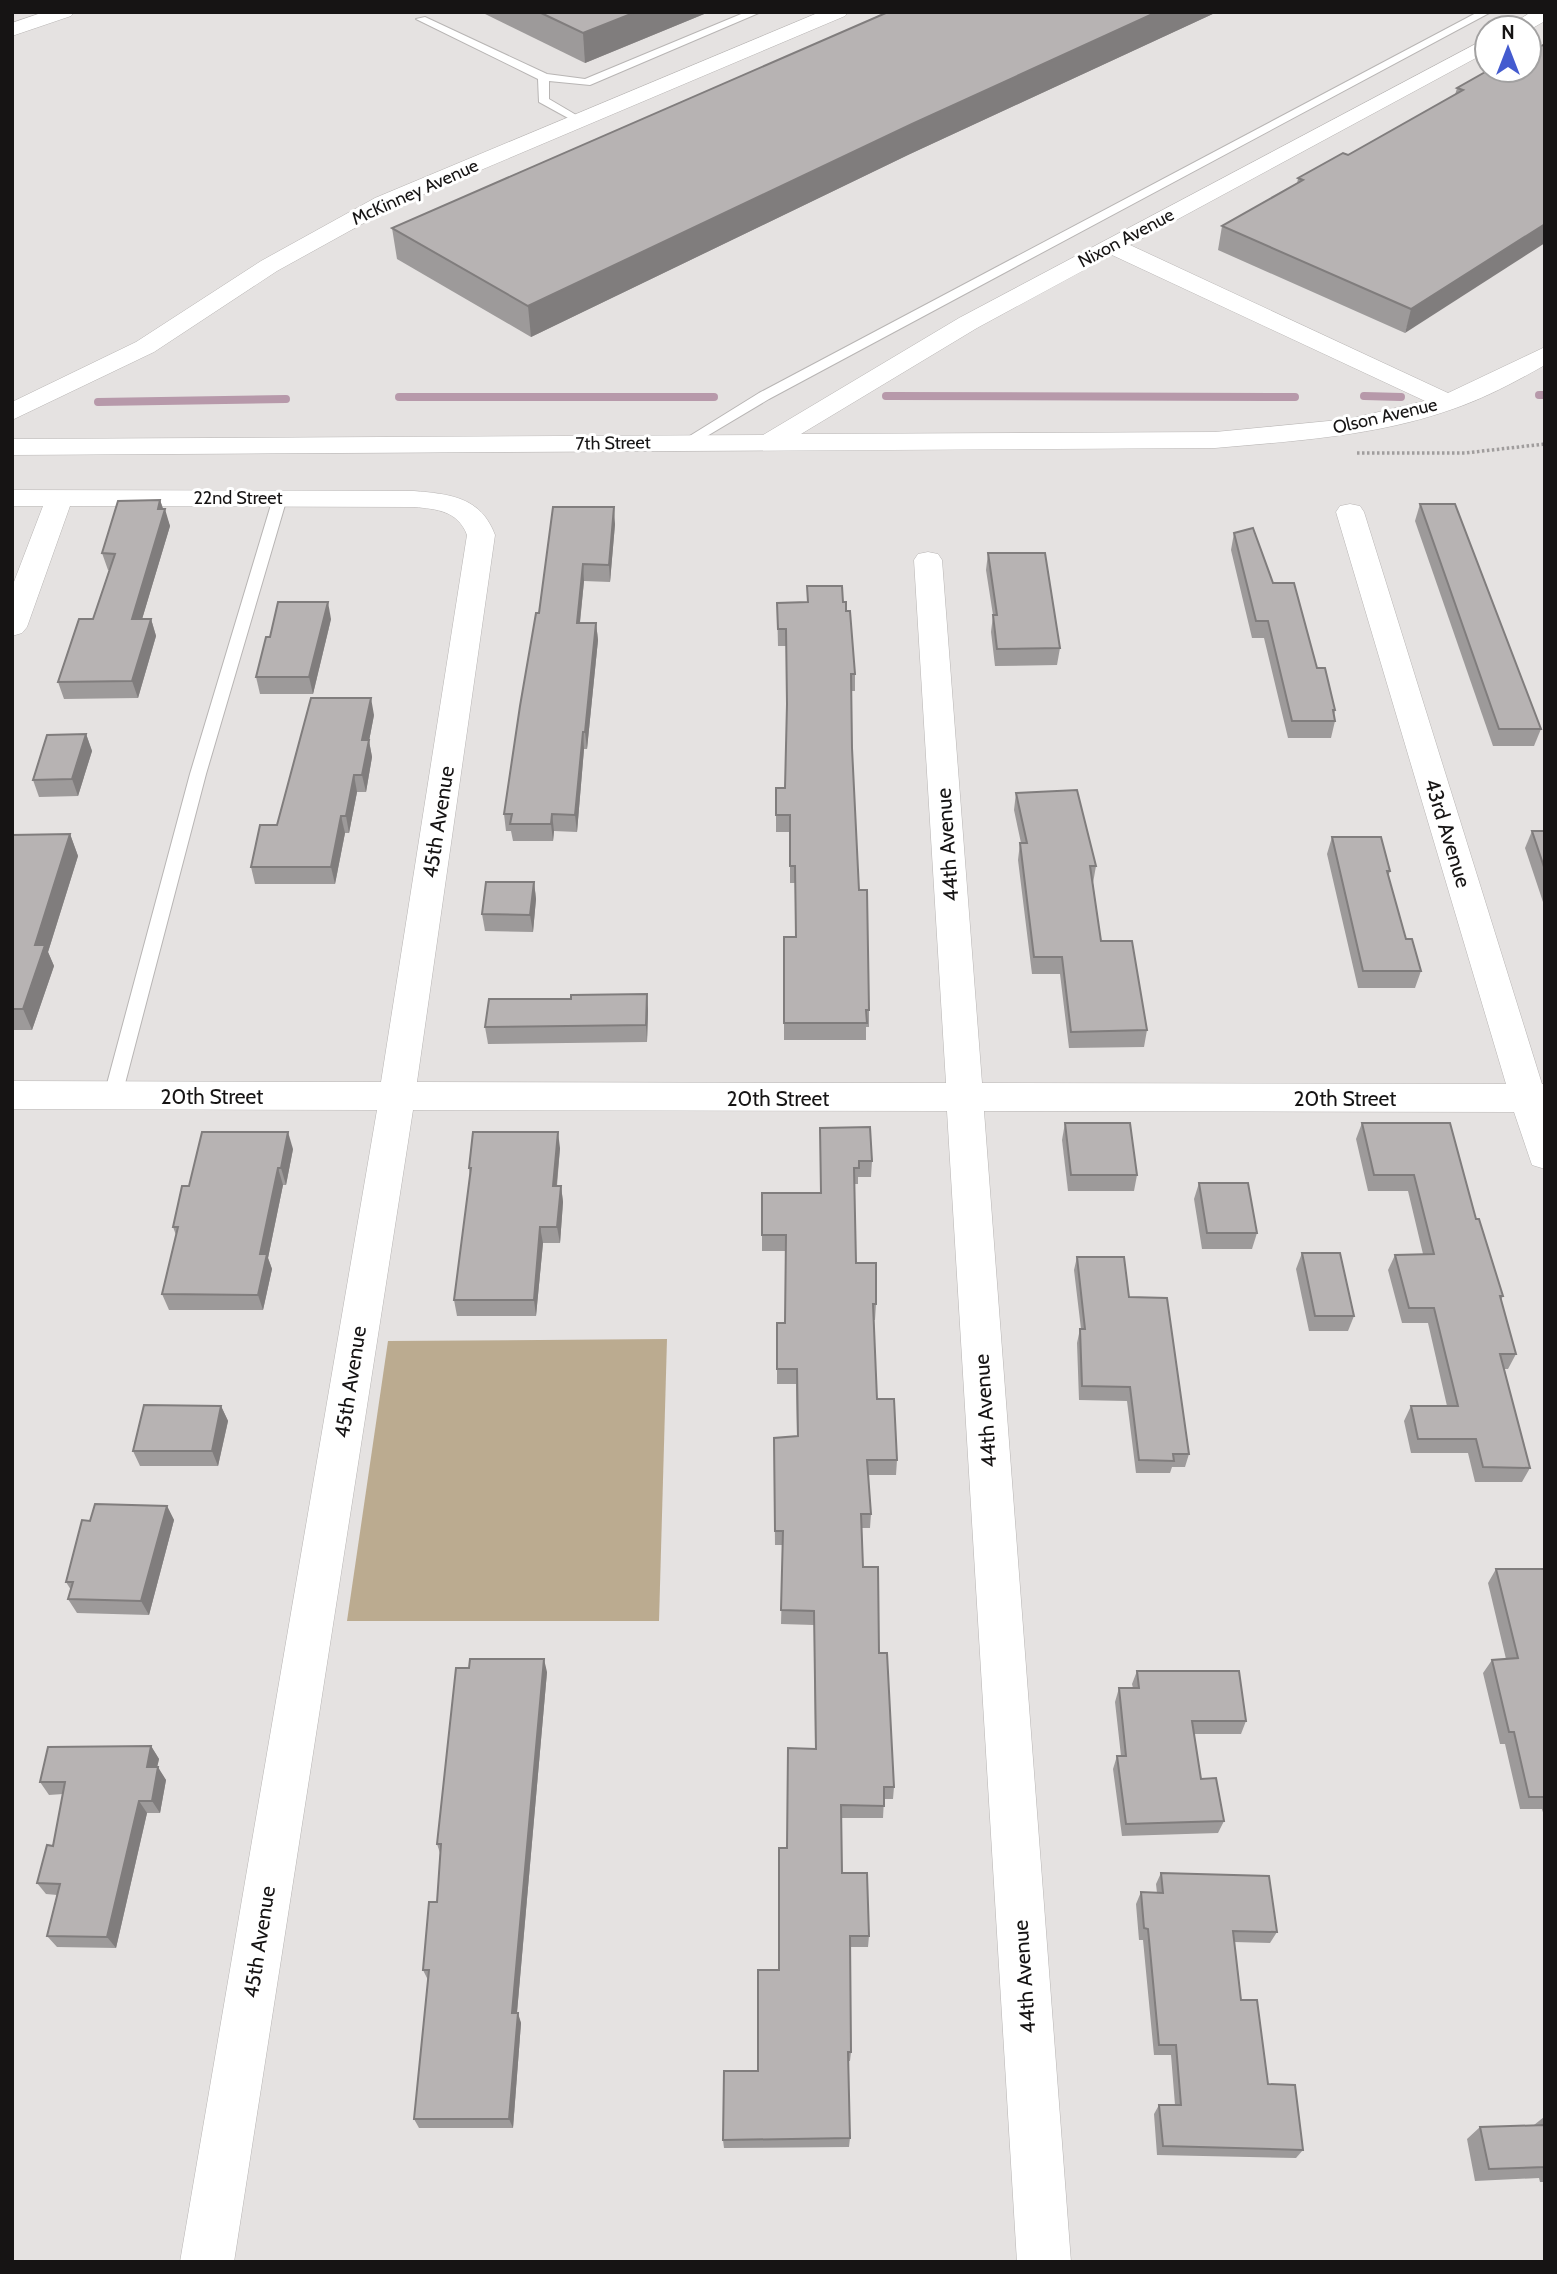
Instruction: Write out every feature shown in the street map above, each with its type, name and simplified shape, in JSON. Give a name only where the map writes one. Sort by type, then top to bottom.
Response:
[{"type":"street","points":[[12,30],[64,12]]},
{"type":"street","name":"McKinney Avenue","points":[[12,412],[145,346],[269,266],[383,203],[838,12]]},
{"type":"street","name":"Nixon Avenue","points":[[770,442],[968,323],[1473,52]]},
{"type":"street","points":[[1112,246],[1425,390],[1446,403]]},
{"type":"street","name":"Olson Avenue","points":[[1215,440],[1331,430],[1427,410],[1493,384],[1545,355]]},
{"type":"street","name":"7th Street","points":[[12,447],[1215,440]]},
{"type":"street","name":"22nd Street","points":[[12,498],[428,500],[463,510]]},
{"type":"street","points":[[12,627],[59,499]]},
{"type":"street","name":"45th Avenue","points":[[207,2262],[397,1097],[481,535],[473,516],[463,510]]},
{"type":"street","name":"43rd Avenue","points":[[1350,512],[1536,1098],[1545,1155]]},
{"type":"street","name":"44th Avenue","points":[[929,560],[963,1098],[1044,2262]]},
{"type":"street","name":"20th Street","points":[[12,1095],[1536,1098]]},
{"type":"lane","points":[[421,19],[544,77],[586,83],[756,12]]},
{"type":"lane","points":[[687,442],[776,389],[1486,12]]},
{"type":"lane","points":[[544,77],[543,100],[579,121]]},
{"type":"lane","points":[[113,1096],[198,774],[280,498]]},
{"type":"shaded area","points":[[667,1339],[659,1621],[347,1621],[388,1341]]},
{"type":"building","points":[[539,12],[636,12],[583,33]]},
{"type":"building","points":[[888,12],[1157,12],[912,124],[528,306],[392,228]]},
{"type":"building","points":[[1545,44],[1545,224],[1411,309],[1222,226],[1303,180],[1298,178],[1343,153],[1348,155],[1463,90],[1457,88],[1473,79],[1473,84],[1543,84]]},
{"type":"building","points":[[160,500],[158,509],[165,509],[132,619],[151,619],[132,681],[58,682],[79,619],[93,619],[115,554],[102,553],[118,501]]},
{"type":"building","points":[[1420,504],[1455,504],[1541,729],[1499,729]]},
{"type":"building","points":[[553,507],[614,507],[609,565],[583,564],[577,623],[596,623],[575,815],[552,814],[551,824],[510,824],[512,814],[504,814],[536,613],[539,613]]},
{"type":"building","points":[[1253,528],[1273,583],[1294,583],[1317,668],[1325,668],[1335,721],[1292,721],[1268,621],[1256,621],[1234,533]]},
{"type":"building","points":[[988,553],[1045,553],[1060,648],[997,649],[993,615],[997,615]]},
{"type":"building","points":[[807,586],[842,586],[843,602],[846,602],[846,611],[850,611],[855,674],[851,674],[852,748],[859,890],[867,890],[867,1023],[784,1023],[784,937],[796,937],[795,866],[790,866],[790,815],[776,815],[776,788],[785,788],[787,704],[786,629],[778,629],[777,603],[808,602]]},
{"type":"building","points":[[278,602],[328,602],[309,677],[256,677],[266,637],[270,637]]},
{"type":"building","points":[[311,698],[371,698],[362,740],[369,740],[362,775],[354,775],[346,816],[341,816],[331,867],[251,867],[260,825],[277,825]]},
{"type":"building","points":[[86,734],[72,779],[33,780],[47,735]]},
{"type":"building","points":[[1077,790],[1096,866],[1090,866],[1101,941],[1132,941],[1147,1030],[1071,1032],[1062,957],[1034,957],[1020,843],[1027,843],[1016,793]]},
{"type":"building","points":[[1532,831],[1545,831],[1545,870]]},
{"type":"building","points":[[70,834],[35,945],[45,945],[23,1009],[12,1009],[12,835]]},
{"type":"building","points":[[1332,837],[1381,837],[1390,871],[1387,871],[1406,939],[1412,939],[1421,971],[1363,971]]},
{"type":"building","points":[[486,882],[534,882],[530,915],[482,914]]},
{"type":"building","points":[[647,994],[646,1025],[485,1027],[489,999],[571,999],[571,995]]},
{"type":"building","points":[[1065,1123],[1130,1123],[1137,1175],[1071,1175]]},
{"type":"building","points":[[1362,1123],[1450,1123],[1476,1219],[1479,1219],[1503,1296],[1500,1296],[1516,1354],[1500,1354],[1530,1468],[1483,1467],[1476,1439],[1418,1439],[1411,1406],[1458,1406],[1434,1308],[1409,1308],[1395,1255],[1434,1254],[1414,1175],[1374,1175]]},
{"type":"building","points":[[870,1127],[872,1161],[859,1161],[859,1168],[854,1168],[856,1263],[876,1263],[876,1304],[873,1304],[877,1399],[894,1399],[897,1460],[867,1460],[871,1514],[861,1514],[863,1567],[878,1567],[879,1653],[887,1653],[894,1787],[884,1787],[884,1806],[841,1805],[842,1873],[867,1873],[869,1936],[850,1936],[850,2138],[723,2140],[724,2071],[758,2071],[758,1970],[779,1970],[779,1848],[787,1848],[788,1748],[816,1749],[814,1611],[781,1610],[783,1531],[775,1531],[774,1438],[798,1436],[797,1369],[777,1369],[777,1323],[785,1323],[786,1235],[762,1235],[762,1193],[821,1193],[820,1128]]},
{"type":"building","points":[[202,1132],[288,1132],[260,1254],[267,1254],[258,1295],[162,1294],[178,1227],[173,1227],[182,1186],[189,1186]]},
{"type":"building","points":[[473,1132],[558,1132],[553,1186],[561,1186],[557,1227],[540,1227],[534,1300],[454,1300]]},
{"type":"building","points":[[1199,1183],[1248,1183],[1257,1233],[1207,1233]]},
{"type":"building","points":[[1302,1253],[1340,1253],[1354,1316],[1315,1316]]},
{"type":"building","points":[[1077,1257],[1124,1257],[1129,1297],[1167,1298],[1189,1454],[1173,1454],[1174,1461],[1139,1460],[1130,1387],[1082,1386],[1080,1329],[1085,1329]]},
{"type":"building","points":[[144,1405],[221,1406],[212,1451],[133,1451]]},
{"type":"building","points":[[95,1504],[167,1506],[141,1601],[68,1599],[73,1582],[66,1582],[82,1520],[90,1521]]},
{"type":"building","points":[[1496,1569],[1545,1569],[1545,1797],[1529,1797],[1514,1732],[1509,1732],[1492,1660],[1518,1658]]},
{"type":"building","points":[[470,1659],[544,1659],[512,2013],[518,2013],[509,2119],[414,2119],[429,1970],[423,1970],[429,1902],[437,1902],[441,1844],[437,1844],[456,1668],[469,1668]]},
{"type":"building","points":[[1137,1671],[1239,1671],[1246,1721],[1192,1721],[1201,1779],[1216,1778],[1224,1821],[1126,1824],[1117,1756],[1126,1756],[1119,1688],[1139,1688]]},
{"type":"building","points":[[151,1746],[147,1767],[158,1767],[152,1801],[139,1801],[107,1937],[47,1936],[60,1884],[37,1883],[47,1845],[53,1846],[65,1782],[40,1782],[48,1747]]},
{"type":"building","points":[[1161,1873],[1269,1876],[1277,1932],[1233,1931],[1241,2000],[1257,2000],[1268,2084],[1295,2085],[1303,2150],[1163,2146],[1159,2105],[1181,2105],[1176,2045],[1159,2045],[1148,1929],[1144,1928],[1141,1892],[1163,1893]]},
{"type":"building","points":[[1545,2125],[1545,2167],[1489,2169],[1480,2127]]},
{"type":"waterway","points":[[1539,395],[1545,395]]},
{"type":"waterway","points":[[886,396],[1295,397]]},
{"type":"waterway","points":[[1364,396],[1401,397]]},
{"type":"waterway","points":[[399,397],[714,397]]},
{"type":"waterway","points":[[98,402],[286,399]]}]
